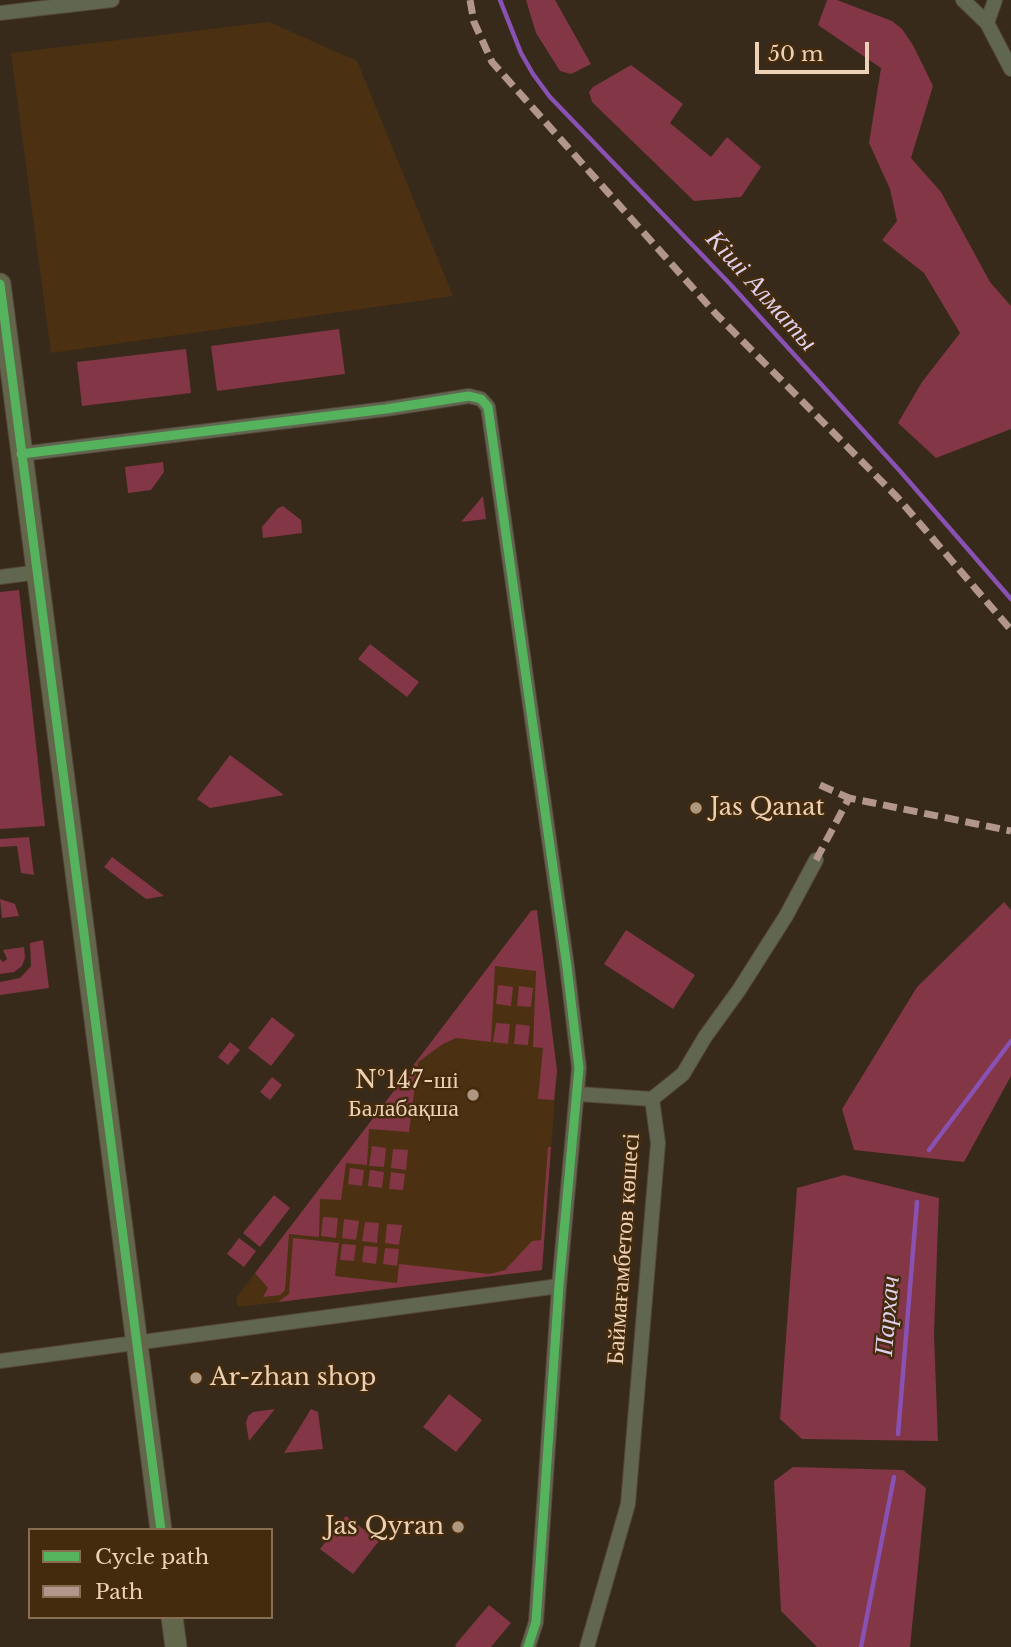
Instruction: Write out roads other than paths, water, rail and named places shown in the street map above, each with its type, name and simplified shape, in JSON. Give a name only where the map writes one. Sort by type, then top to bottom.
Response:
[{"type":"street","points":[[0,13],[112,0]]},
{"type":"street","points":[[963,0],[988,23],[1011,69]]},
{"type":"street","points":[[988,23],[995,0]]},
{"type":"street","points":[[0,284],[161,1528]]},
{"type":"street","points":[[21,454],[386,409],[468,396],[485,402],[490,413],[578,1053],[578,1094],[559,1286],[536,1622],[528,1647]]},
{"type":"street","points":[[0,577],[39,572]]},
{"type":"street","name":"Баймағамбетов көшесі","points":[[587,1647],[628,1504],[658,1143],[652,1099],[683,1074],[786,916],[816,860]]},
{"type":"street","points":[[578,1094],[652,1099]]},
{"type":"street","points":[[0,1361],[559,1286]]},
{"type":"street","points":[[172,1619],[176,1647]]},
{"type":"waterway","name":"Кіші Алматы","points":[[500,0],[521,53],[550,97],[730,284],[900,471],[1011,599]]},
{"type":"waterway","name":"Пархач","points":[[929,1150],[1011,1041]]},
{"type":"waterway","name":"Пархач","points":[[898,1434],[917,1202]]},
{"type":"waterway","name":"Пархач","points":[[861,1647],[894,1477]]},
{"type":"place","name":"Jas Qanat","points":[[696,808]]},
{"type":"place","name":"№147-ші Балабақша","points":[[473,1095]]},
{"type":"place","name":"Ar-zhan shop","points":[[196,1378]]},
{"type":"place","name":"Jas Qyran","points":[[458,1527]]}]
